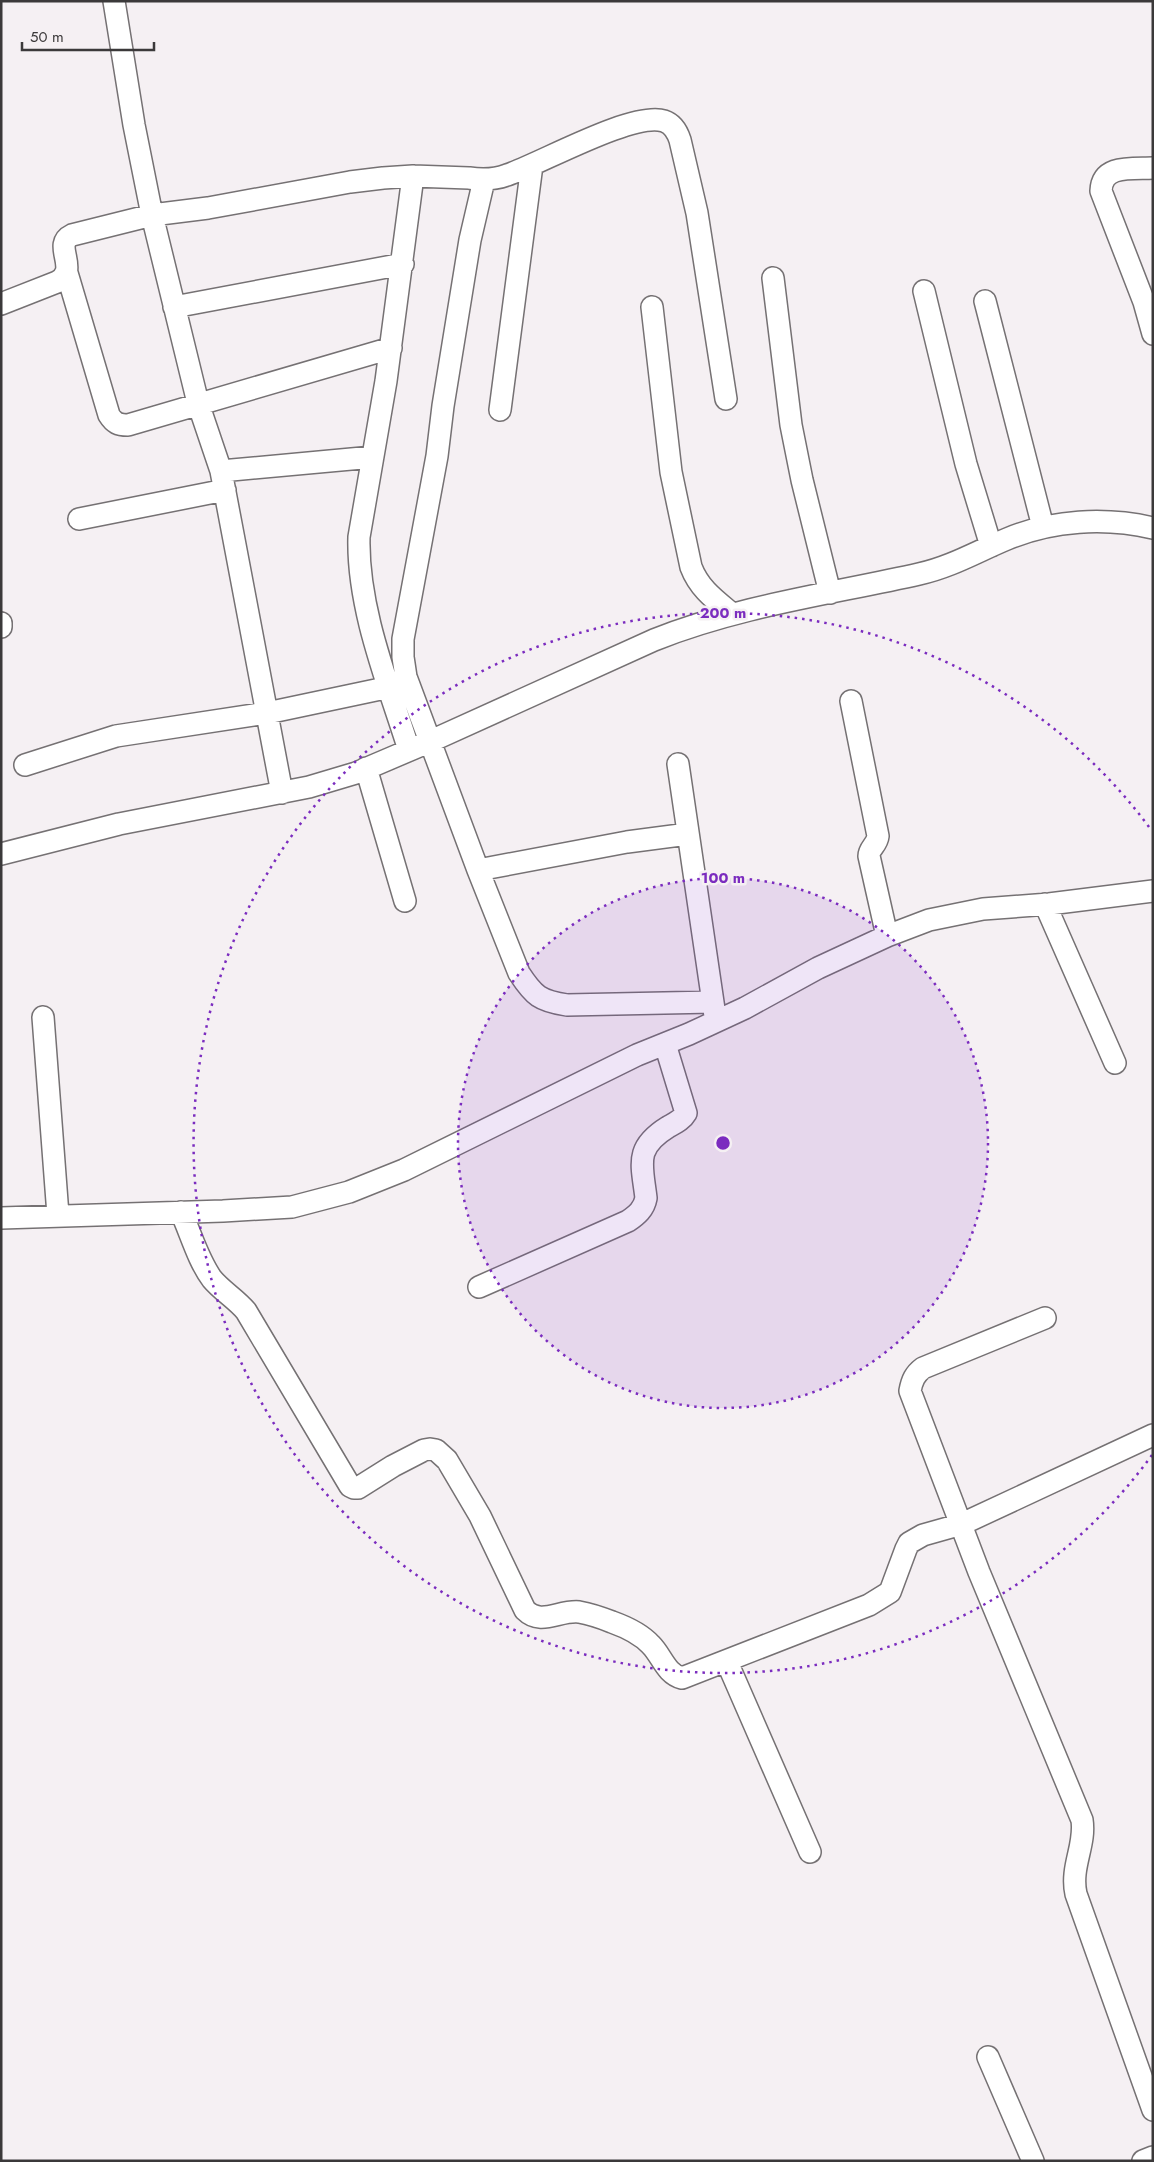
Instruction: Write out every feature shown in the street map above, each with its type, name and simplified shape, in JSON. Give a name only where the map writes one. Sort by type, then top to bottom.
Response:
[{"type":"street","points":[[114,1],[134,125],[152,216],[198,403],[223,481],[282,793]]},
{"type":"street","points":[[391,348],[120,425],[113,422],[109,415],[67,273],[64,246],[68,236],[152,216],[208,208],[350,182],[413,176],[477,179],[507,176],[596,136],[643,120],[663,120],[671,124],[680,140],[697,214],[726,399]]},
{"type":"street","points":[[500,410],[532,165]]},
{"type":"street","points":[[1153,168],[1113,171],[1106,175],[1101,183],[1101,191],[1144,302],[1153,334]]},
{"type":"street","points":[[413,176],[391,348],[359,537],[358,561],[376,643],[390,687],[478,870],[519,973],[538,997],[548,1002],[567,1004],[714,1011],[750,1005],[818,968],[887,936],[954,914],[994,907],[1045,904],[1153,891]]},
{"type":"street","points":[[420,746],[402,657],[403,639],[438,456],[443,406],[470,240],[477,179]]},
{"type":"street","points":[[174,307],[402,264]]},
{"type":"street","points":[[1,304],[57,282],[67,273]]},
{"type":"street","points":[[773,278],[791,425],[802,480],[830,593]]},
{"type":"street","points":[[924,291],[966,464],[991,546]]},
{"type":"street","points":[[985,301],[1043,527]]},
{"type":"street","points":[[652,308],[671,472],[691,567],[696,580],[703,589],[731,613]]},
{"type":"street","points":[[79,519],[223,481],[373,457]]},
{"type":"street","points":[[1,854],[119,824],[309,787],[366,768],[420,746],[654,640],[692,625],[731,613],[922,574],[1043,527],[1087,522],[1153,528]]},
{"type":"street","points":[[25,765],[116,736],[267,713],[390,687]]},
{"type":"street","points":[[851,701],[878,836],[878,840],[869,851],[869,856],[887,936]]},
{"type":"street","points":[[678,764],[714,1011]]},
{"type":"street","points":[[366,768],[405,900]]},
{"type":"street","points":[[478,870],[626,842],[688,834]]},
{"type":"street","points":[[1045,904],[1115,1063]]},
{"type":"street","points":[[1,1218],[292,1207],[349,1192],[404,1170],[637,1055],[665,1044],[714,1011]]},
{"type":"street","points":[[43,1017],[58,1215]]},
{"type":"street","points":[[479,1287],[628,1221],[638,1214],[645,1204],[646,1198],[642,1157],[645,1148],[652,1137],[681,1119],[686,1113],[665,1044]]},
{"type":"street","points":[[181,1212],[205,1269],[246,1311],[350,1486],[358,1488],[393,1466],[424,1450],[436,1450],[447,1460],[480,1516],[525,1610],[531,1616],[545,1617],[579,1612],[614,1622],[642,1636],[653,1646],[669,1671],[682,1678],[727,1662],[883,1598],[890,1592],[894,1584],[909,1543],[923,1535],[962,1524],[1153,1434]]},
{"type":"street","points":[[1045,1318],[923,1368],[916,1373],[910,1391],[979,1572],[1082,1820],[1083,1828],[1073,1882],[1153,2110]]},
{"type":"street","points":[[727,1662],[810,1852]]},
{"type":"street","points":[[988,2057],[1033,2161]]},
{"type":"street","points":[[1143,2161],[1153,2158]]}]
